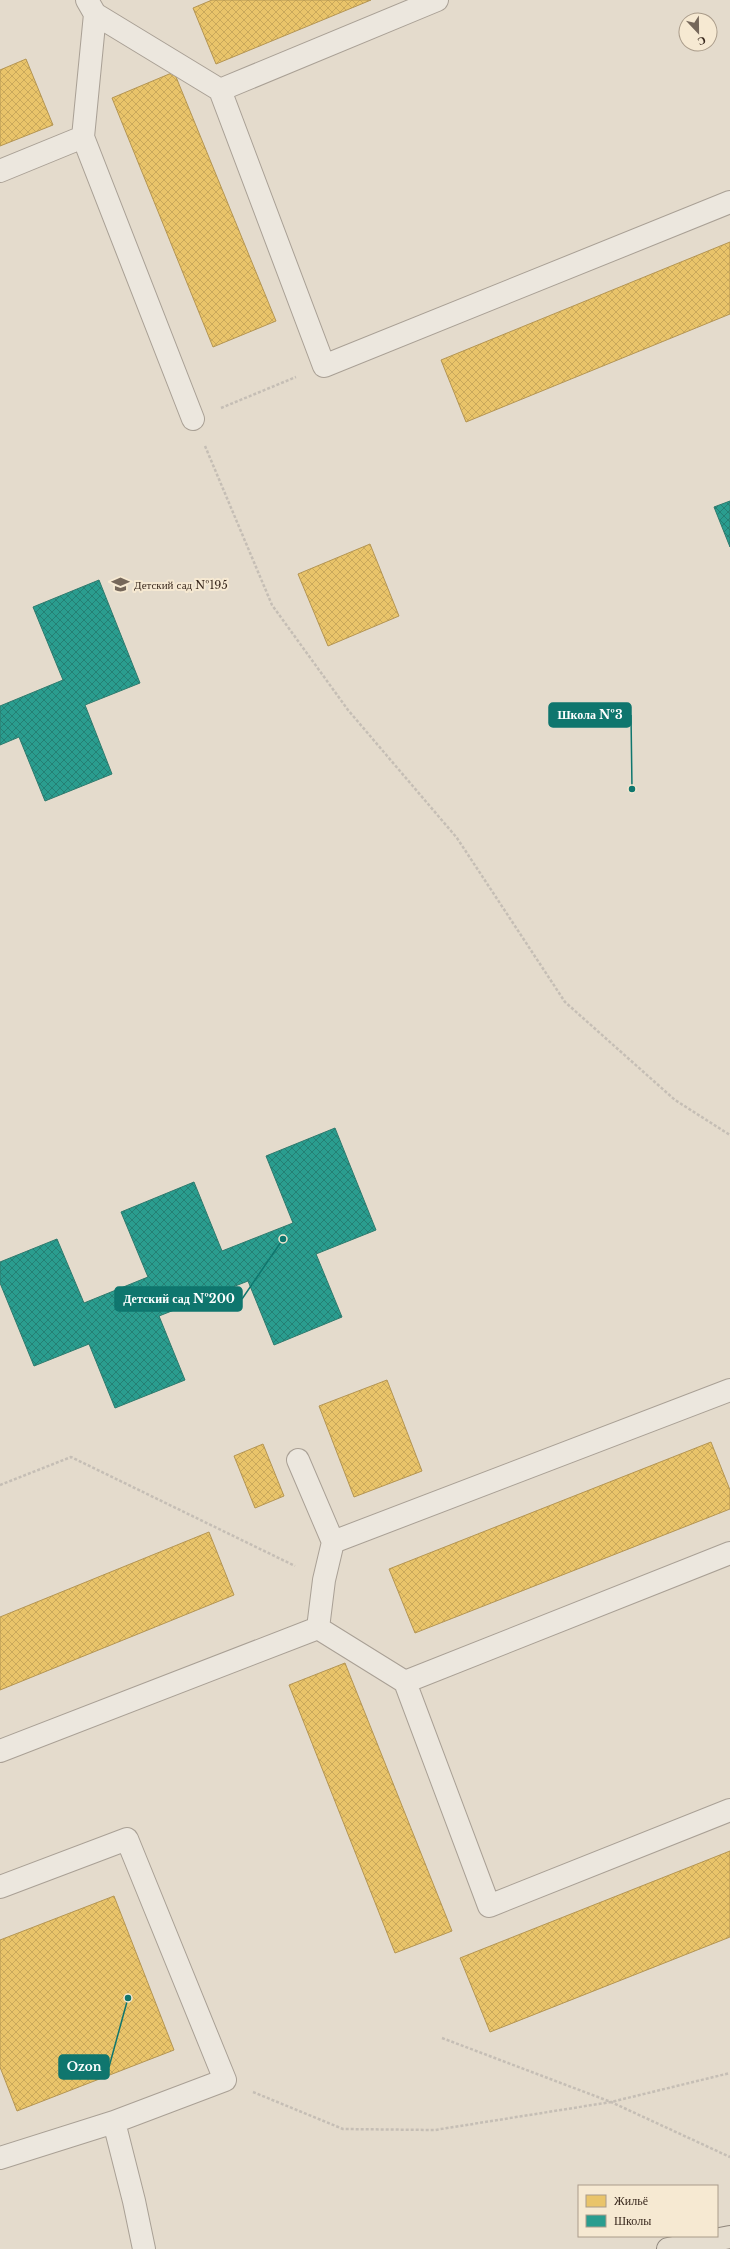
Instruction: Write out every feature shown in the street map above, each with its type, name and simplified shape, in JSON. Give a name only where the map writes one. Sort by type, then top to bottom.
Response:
[{"type":"main road","points":[[668,2249],[730,2237]]},
{"type":"lane","points":[[220,90],[437,0]]},
{"type":"lane","points":[[193,419],[83,137],[91,7],[220,90],[324,366],[730,202]]},
{"type":"lane","points":[[0,171],[83,137]]},
{"type":"lane","points":[[333,1542],[730,1390]]},
{"type":"lane","points":[[298,1460],[333,1542],[324,1580],[318,1628]]},
{"type":"lane","points":[[405,1682],[730,1553]]},
{"type":"lane","points":[[318,1628],[405,1682],[489,1906],[730,1810]]},
{"type":"lane","points":[[0,1751],[318,1628]]},
{"type":"lane","points":[[0,1887],[127,1839],[224,2080],[114,2122],[0,2158]]},
{"type":"lane","points":[[114,2122],[144,2249]]},
{"type":"path","points":[[324,366],[193,419],[272,605],[348,710],[457,838],[565,1002],[675,1100],[730,1135]]},
{"type":"path","points":[[0,1485],[71,1456],[324,1580]]},
{"type":"path","points":[[442,2038],[611,2102],[730,2157]]},
{"type":"path","points":[[224,2080],[343,2129],[435,2130],[611,2102],[730,2073]]},
{"type":"building: Жильё","points":[[212,0],[371,0],[216,64],[193,8]]},
{"type":"building: Жильё","points":[[26,59],[53,125],[0,146],[0,70]]},
{"type":"building: Жильё","points":[[174,72],[276,321],[213,347],[112,98]]},
{"type":"building: Жильё","points":[[730,242],[730,314],[466,422],[441,360]]},
{"type":"building: Жильё","points":[[370,544],[399,616],[328,646],[298,574]]},
{"type":"building: Жильё","points":[[387,1380],[422,1471],[354,1497],[319,1406]]},
{"type":"building: Жильё","points":[[711,1442],[730,1490],[730,1509],[415,1633],[389,1569]]},
{"type":"building: Жильё","points":[[263,1444],[284,1496],[255,1508],[234,1456]]},
{"type":"building: Жильё","points":[[209,1532],[234,1595],[0,1690],[0,1617]]},
{"type":"building: Жильё","points":[[345,1663],[452,1931],[395,1953],[289,1685]]},
{"type":"building: Жильё","points":[[730,1851],[730,1937],[490,2032],[460,1958]]},
{"type":"building: Жильё","points":[[114,1896],[174,2050],[17,2111],[0,2067],[0,1940]]},
{"type":"building: Школы","points":[[730,501],[730,547],[714,507]]},
{"type":"building: Школы","points":[[99,580],[140,683],[85,705],[112,774],[45,801],[19,737],[0,745],[0,706],[63,680],[33,607]]},
{"type":"building: Школы","points":[[335,1128],[376,1230],[316,1254],[342,1317],[274,1345],[248,1281],[159,1316],[185,1380],[115,1408],[89,1344],[34,1366],[0,1283],[0,1262],[57,1239],[84,1303],[148,1277],[121,1212],[194,1182],[222,1251],[293,1223],[266,1156]]},
{"type":"place","name":"Детский сад №195","points":[[121,585]]},
{"type":"place","name":"Школа №3","points":[[632,789]]},
{"type":"place","name":"Детский сад №200","points":[[283,1239]]},
{"type":"place","name":"Ozon","points":[[128,1998]]}]
